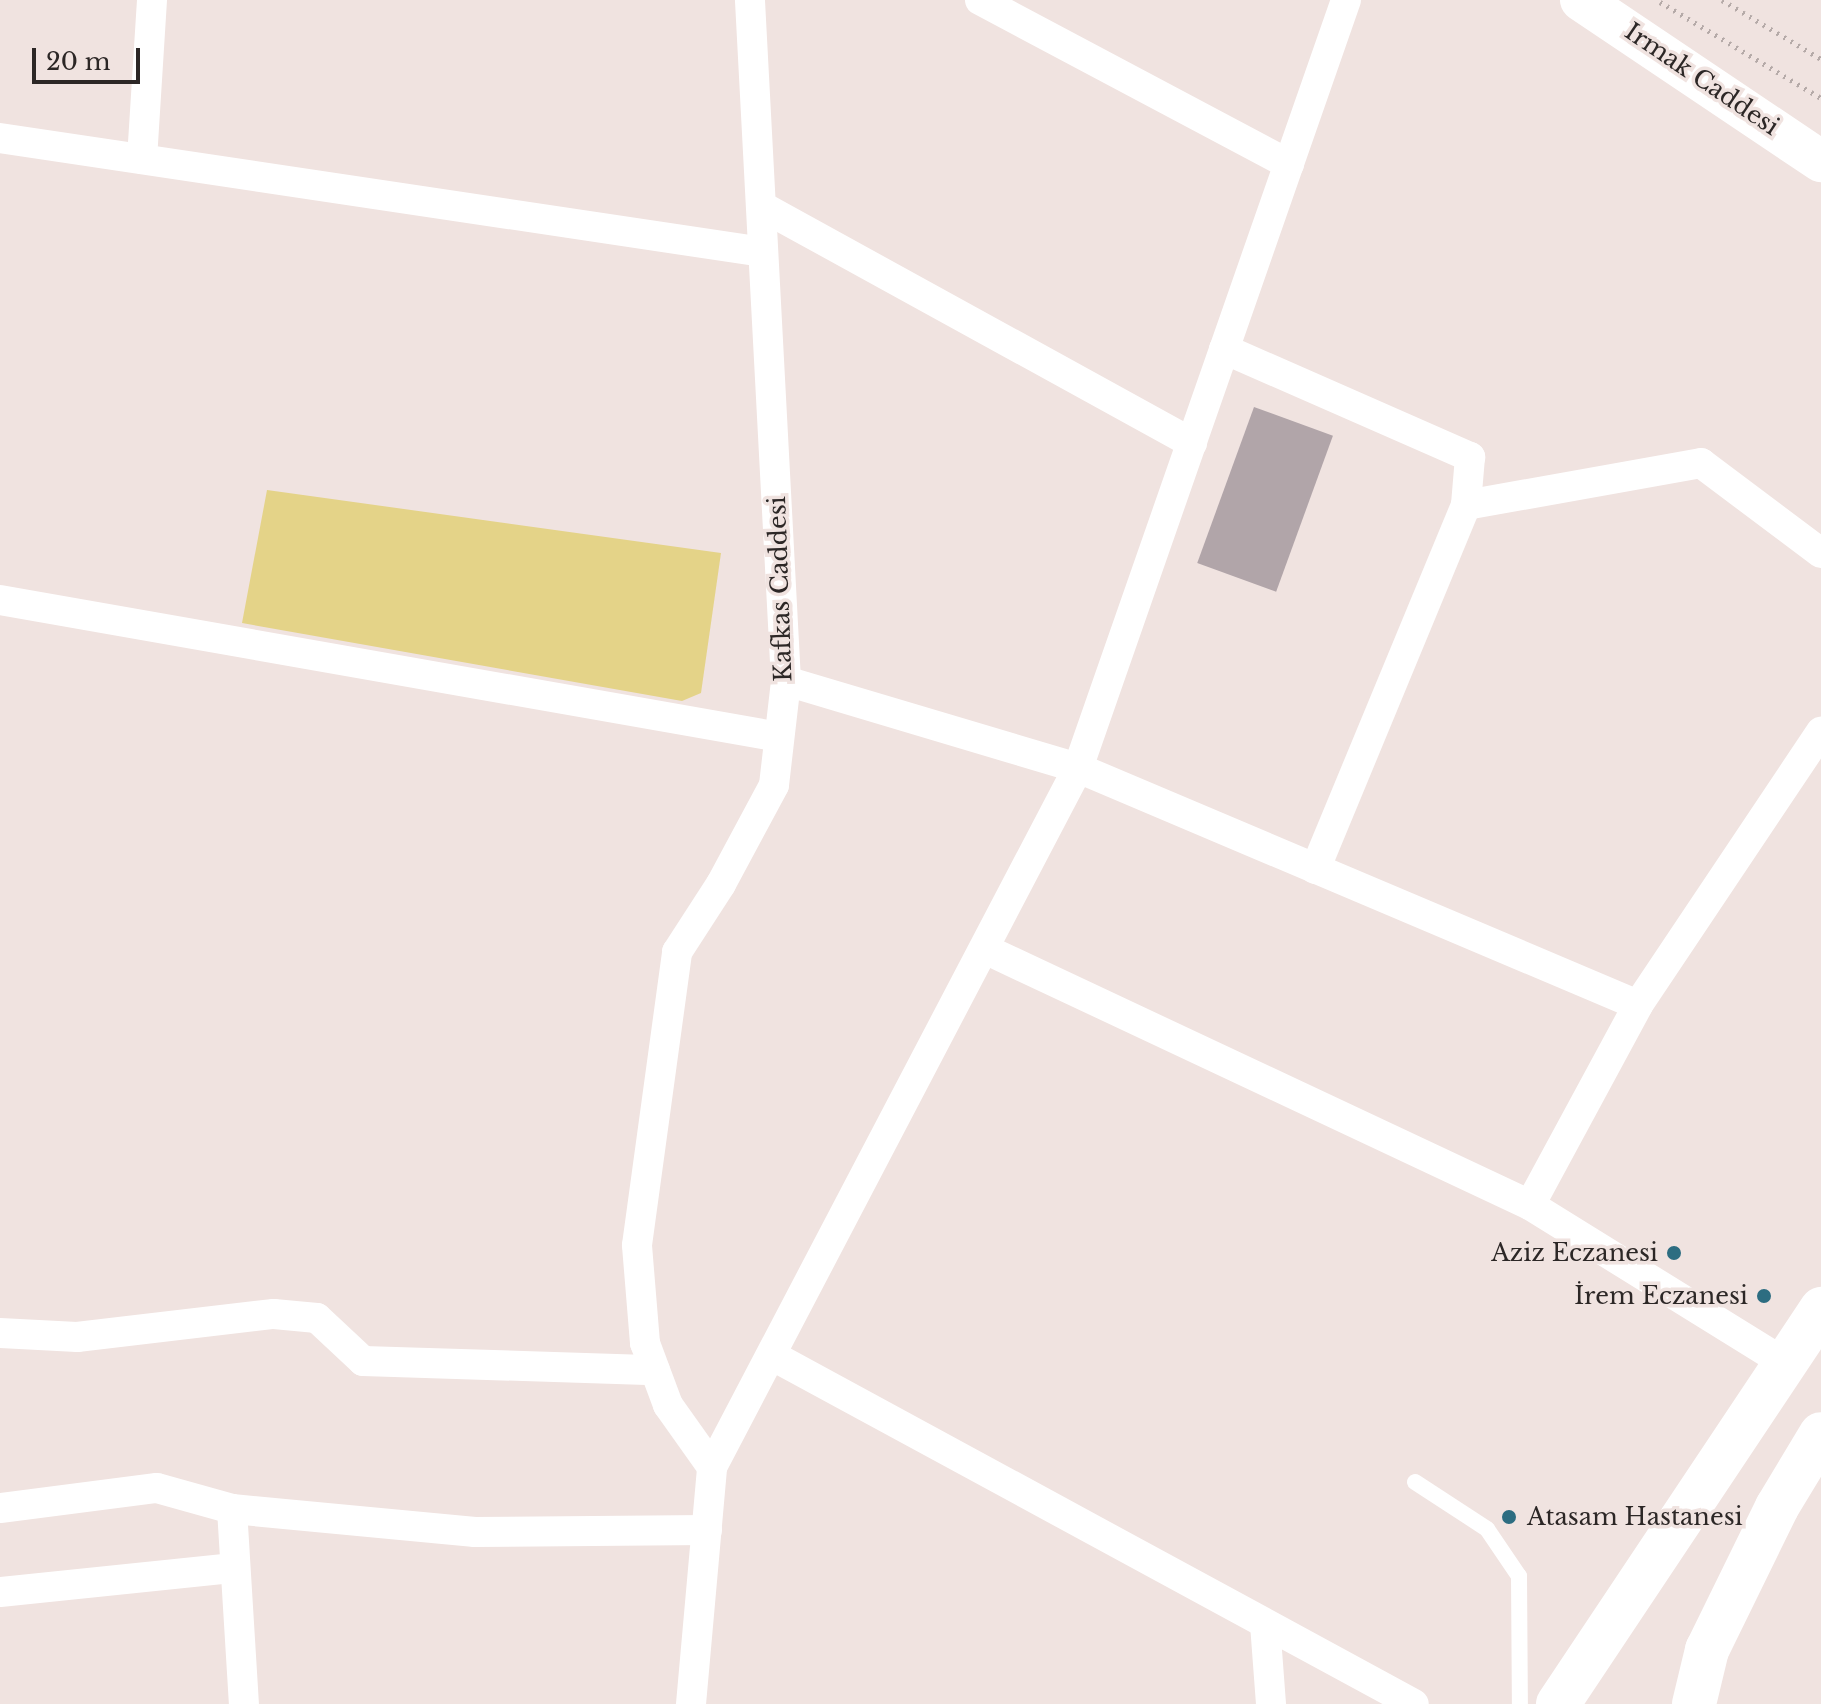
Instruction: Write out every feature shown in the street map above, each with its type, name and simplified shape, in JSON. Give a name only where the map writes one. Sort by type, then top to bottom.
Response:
[{"type":"main road","name":"Irmak Caddesi","points":[[1581,0],[1821,161]]},
{"type":"main road","points":[[1558,1704],[1821,1309]]},
{"type":"main road","points":[[1694,1704],[1707,1650],[1777,1507],[1821,1434]]},
{"type":"street","points":[[142,159],[152,0]]},
{"type":"street","name":"Kafkas Caddesi","points":[[712,1467],[668,1405],[645,1343],[637,1245],[677,952],[721,884],[774,785],[786,681],[750,0]]},
{"type":"street","points":[[980,0],[1289,164]]},
{"type":"street","points":[[691,1704],[712,1467],[987,950],[1078,768],[1346,0]]},
{"type":"street","points":[[0,138],[763,252]]},
{"type":"street","points":[[761,206],[1192,443]]},
{"type":"street","points":[[1224,349],[1470,457],[1466,505],[1315,869]]},
{"type":"street","points":[[1466,505],[1701,463],[1821,553]]},
{"type":"street","points":[[0,600],[779,737]]},
{"type":"street","points":[[786,681],[1078,768],[1638,1005]]},
{"type":"street","points":[[1530,1205],[1638,1005],[1821,732]]},
{"type":"street","points":[[987,950],[1530,1205],[1786,1364]]},
{"type":"street","points":[[0,1333],[77,1337],[274,1314],[317,1318],[363,1361],[655,1370]]},
{"type":"street","points":[[773,1356],[1414,1704]]},
{"type":"street","points":[[0,1508],[157,1488],[232,1509],[475,1532],[707,1530]]},
{"type":"street","points":[[232,1509],[244,1704]]},
{"type":"street","points":[[0,1592],[234,1568]]},
{"type":"street","points":[[1265,1624],[1271,1704]]},
{"type":"lane","points":[[1415,1482],[1487,1529],[1519,1576],[1520,1704]]},
{"type":"path","points":[[1657,0],[1821,98]]},
{"type":"path","points":[[1722,0],[1821,59]]},
{"type":"shaded area","points":[[267,490],[721,553],[701,693],[682,701],[242,623]]},
{"type":"building","points":[[1254,407],[1333,436],[1276,592],[1197,563]]},
{"type":"place","name":"Aziz Eczanesi","points":[[1674,1253]]},
{"type":"place","name":"İrem Eczanesi","points":[[1764,1296]]},
{"type":"place","name":"Atasam Hastanesi","points":[[1509,1517]]}]
